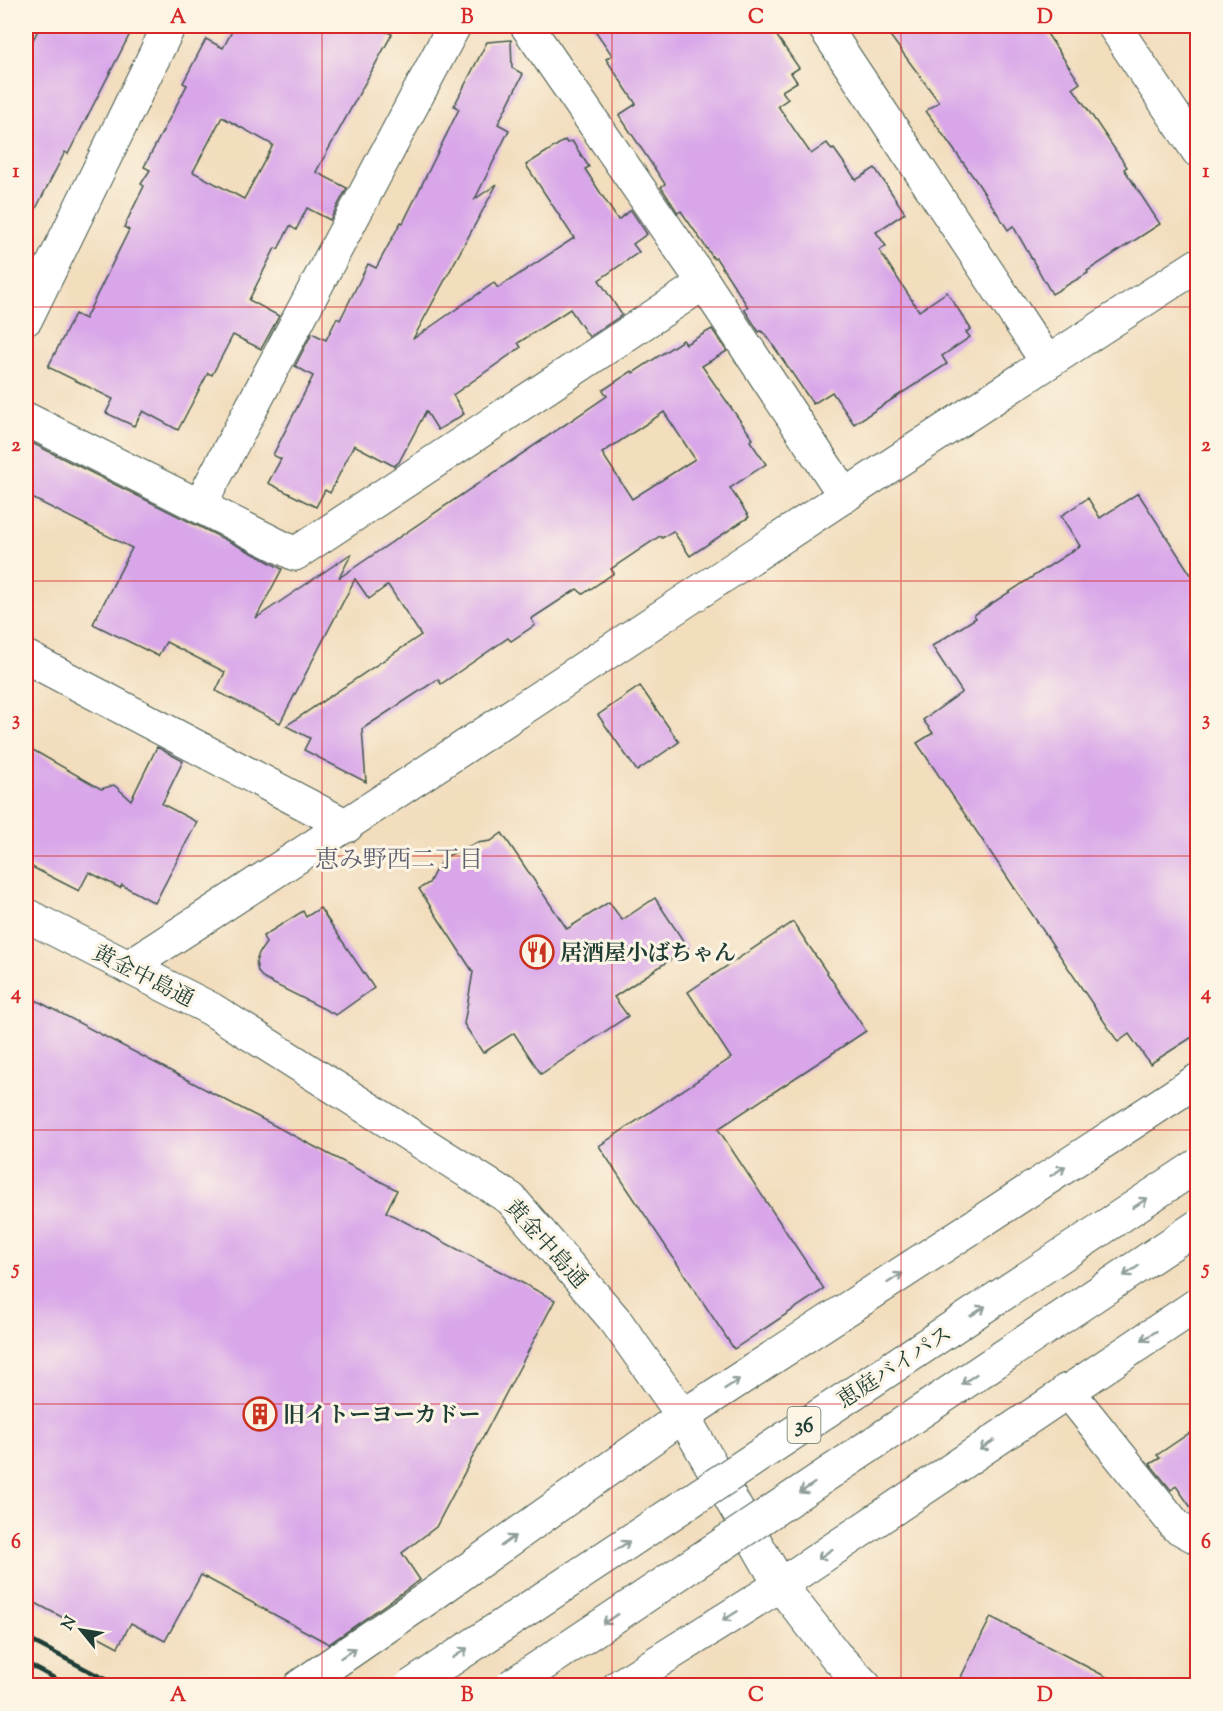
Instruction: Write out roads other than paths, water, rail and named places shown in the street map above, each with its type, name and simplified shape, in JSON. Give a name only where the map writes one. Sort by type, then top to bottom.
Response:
[{"type":"main road","points":[[26,319],[169,26]]},
{"type":"main road","points":[[200,505],[454,26]]},
{"type":"main road","points":[[527,26],[704,283],[845,496]]},
{"type":"main road","points":[[824,26],[1047,362]]},
{"type":"main road","points":[[1114,26],[1197,151]]},
{"type":"main road","points":[[128,968],[1197,265]]},
{"type":"main road","points":[[26,419],[295,554],[704,283]]},
{"type":"main road","points":[[26,657],[347,826]]},
{"type":"main road","name":"黄金中島通","points":[[26,915],[211,1009],[511,1199],[615,1320],[683,1416],[780,1585],[836,1656],[865,1686]]},
{"type":"main road","points":[[300,1686],[683,1416],[1197,1080]]},
{"type":"main road","name":"恵庭バイパス","points":[[411,1686],[1197,1165]]},
{"type":"main road","name":"36","points":[[511,1686],[1197,1226]]},
{"type":"main road","points":[[619,1686],[780,1585],[1197,1304]]},
{"type":"main road","points":[[1068,1390],[1190,1525]]},
{"type":"railway","points":[[26,1638],[118,1686]]},
{"type":"railway","points":[[26,1663],[69,1686]]},
{"type":"place","name":"居酒屋小ばちゃん","points":[[537,952]]},
{"type":"place","name":"旧イトーヨーカドー","points":[[260,1414]]},
{"type":"district","name":"恵み野西二丁目","points":[[399,859]]}]
